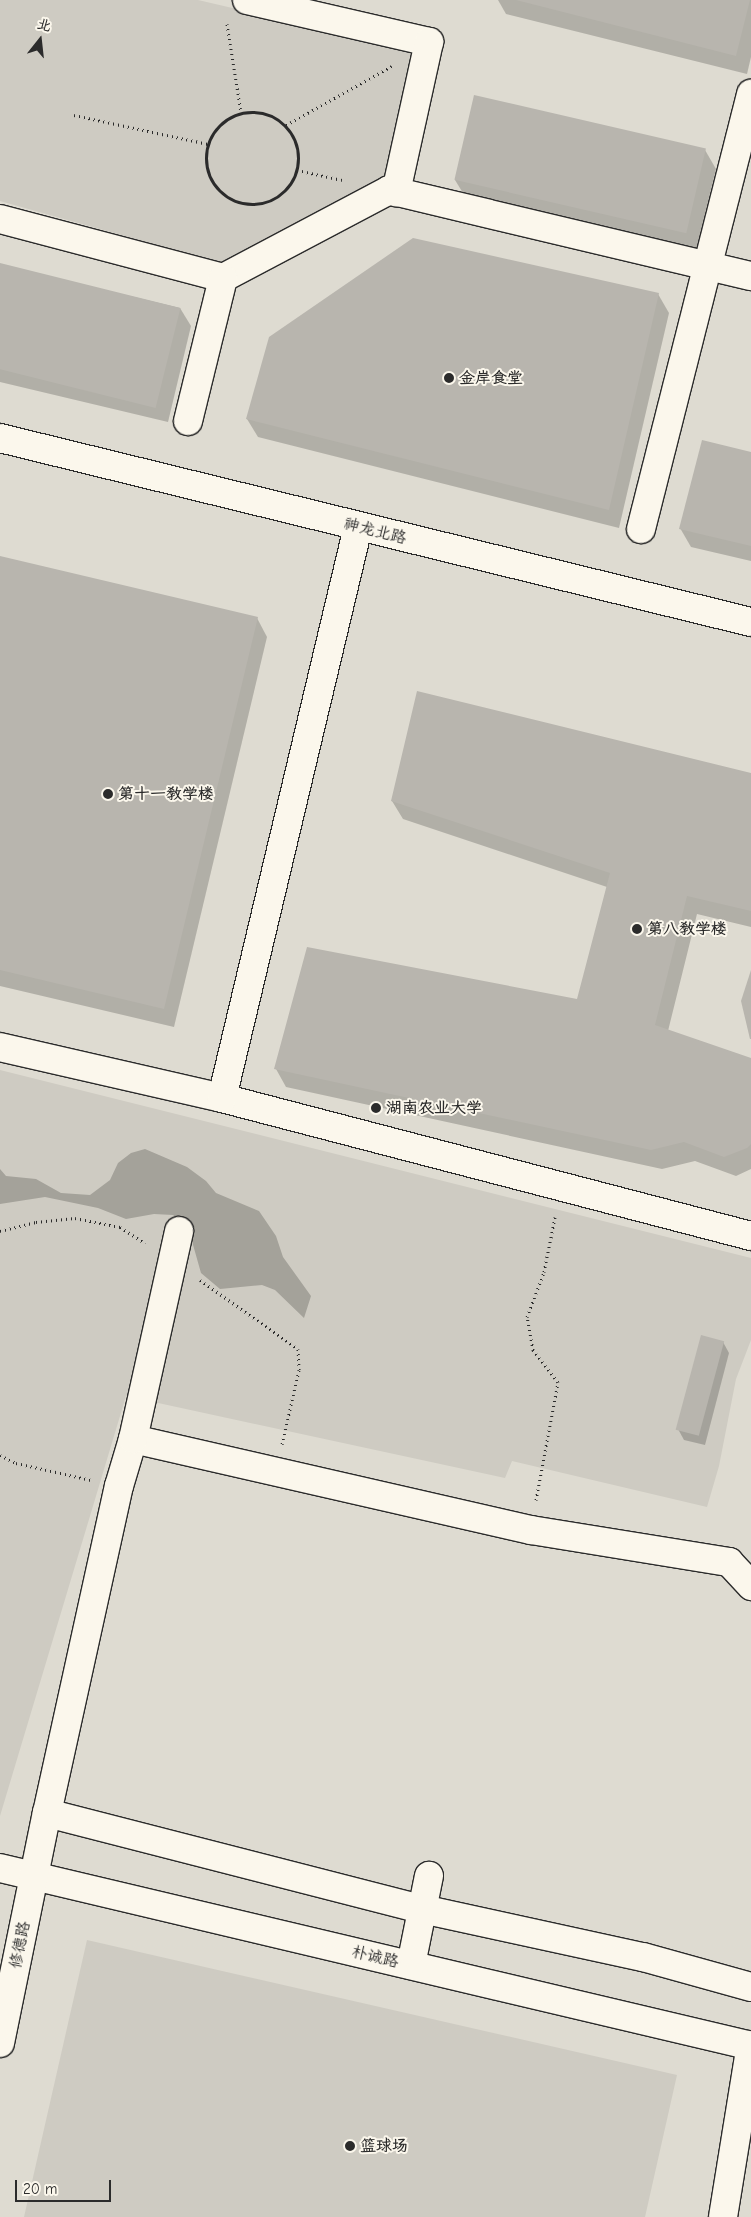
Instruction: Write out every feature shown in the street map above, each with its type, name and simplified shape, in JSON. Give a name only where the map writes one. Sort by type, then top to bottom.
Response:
[{"type":"street","points":[[247,0],[429,42],[396,192]]},
{"type":"street","points":[[641,529],[751,94]]},
{"type":"street","points":[[0,219],[222,278],[389,190],[751,276]]},
{"type":"street","points":[[188,421],[222,278]]},
{"type":"street","name":"神龙北路","points":[[0,438],[751,622]]},
{"type":"street","points":[[222,1098],[358,527]]},
{"type":"street","points":[[0,1047],[222,1098],[751,1236]]},
{"type":"street","name":"修德路","points":[[0,2044],[47,1813],[119,1486],[133,1439],[179,1230]]},
{"type":"street","points":[[133,1439],[531,1530],[729,1562],[751,1586]]},
{"type":"street","points":[[47,1813],[422,1909],[643,1957],[751,1988]]},
{"type":"street","name":"朴诚路","points":[[0,1868],[751,2046]]},
{"type":"street","points":[[411,1965],[429,1876]]},
{"type":"street","points":[[723,2217],[751,2046]]},
{"type":"path","points":[[227,19],[241,112]]},
{"type":"path","points":[[286,125],[394,65]]},
{"type":"path","points":[[257,111],[272,116],[286,125],[295,139],[299,154],[297,170],[291,183],[281,194],[268,201],[254,204],[239,202],[226,196],[215,186],[208,173],[205,159],[208,144],[214,130],[226,119],[241,112],[257,111]]},
{"type":"path","points":[[74,115],[208,144]]},
{"type":"path","points":[[531,1530],[558,1382],[533,1350],[527,1317],[544,1272],[561,1187]]},
{"type":"path","points":[[0,1231],[36,1222],[75,1218],[120,1228],[172,1260],[298,1350],[299,1370],[276,1472]]},
{"type":"path","points":[[0,1456],[16,1463],[119,1486]]},
{"type":"shaded area","name":"湖南农业大学","points":[[0,0],[751,0],[751,2217],[0,2217]]},
{"type":"shaded area","points":[[0,0],[198,0],[419,51],[391,184],[228,265],[0,201]]},
{"type":"shaded area","points":[[0,1070],[751,1258],[751,1340],[736,1379],[719,1466],[707,1507],[512,1461],[505,1478],[126,1396],[0,1816]]},
{"type":"shaded area","points":[[145,1149],[187,1167],[206,1181],[216,1193],[259,1211],[276,1236],[283,1257],[311,1296],[304,1318],[275,1290],[262,1285],[220,1289],[201,1273],[188,1227],[173,1215],[154,1214],[126,1219],[98,1208],[45,1197],[0,1204],[0,1169],[6,1176],[36,1179],[61,1193],[90,1195],[110,1180],[118,1163],[131,1153]]},
{"type":"shaded area","name":"篮球场","points":[[87,1940],[677,2075],[645,2217],[24,2217]]},
{"type":"building","points":[[516,0],[750,0],[736,56]]},
{"type":"building","points":[[474,95],[706,149],[686,233],[454,180]]},
{"type":"building","name":"金岸食堂","points":[[413,238],[659,293],[609,510],[246,419],[269,337]]},
{"type":"building","points":[[0,263],[180,308],[156,408],[0,369]]},
{"type":"building","points":[[702,440],[751,452],[751,546],[679,529]]},
{"type":"building","name":"第十一教学楼","points":[[0,556],[258,617],[164,1009],[0,970]]},
{"type":"building","name":"第八教学楼","points":[[417,691],[751,773],[751,911],[687,896],[655,1025],[751,1058],[751,1144],[747,1148],[724,1157],[684,1142],[651,1150],[274,1069],[307,947],[577,999],[610,873],[391,801]]},
{"type":"building","points":[[751,970],[751,1039],[750,1039],[741,1001]]},
{"type":"building","points":[[701,1335],[724,1341],[699,1436],[676,1430]]},
{"type":"place","name":"金岸食堂","points":[[449,378]]},
{"type":"place","name":"第十一教学楼","points":[[108,794]]},
{"type":"place","name":"第八教学楼","points":[[637,929]]},
{"type":"place","name":"湖南农业大学","points":[[376,1108]]},
{"type":"place","name":"篮球场","points":[[350,2146]]}]
